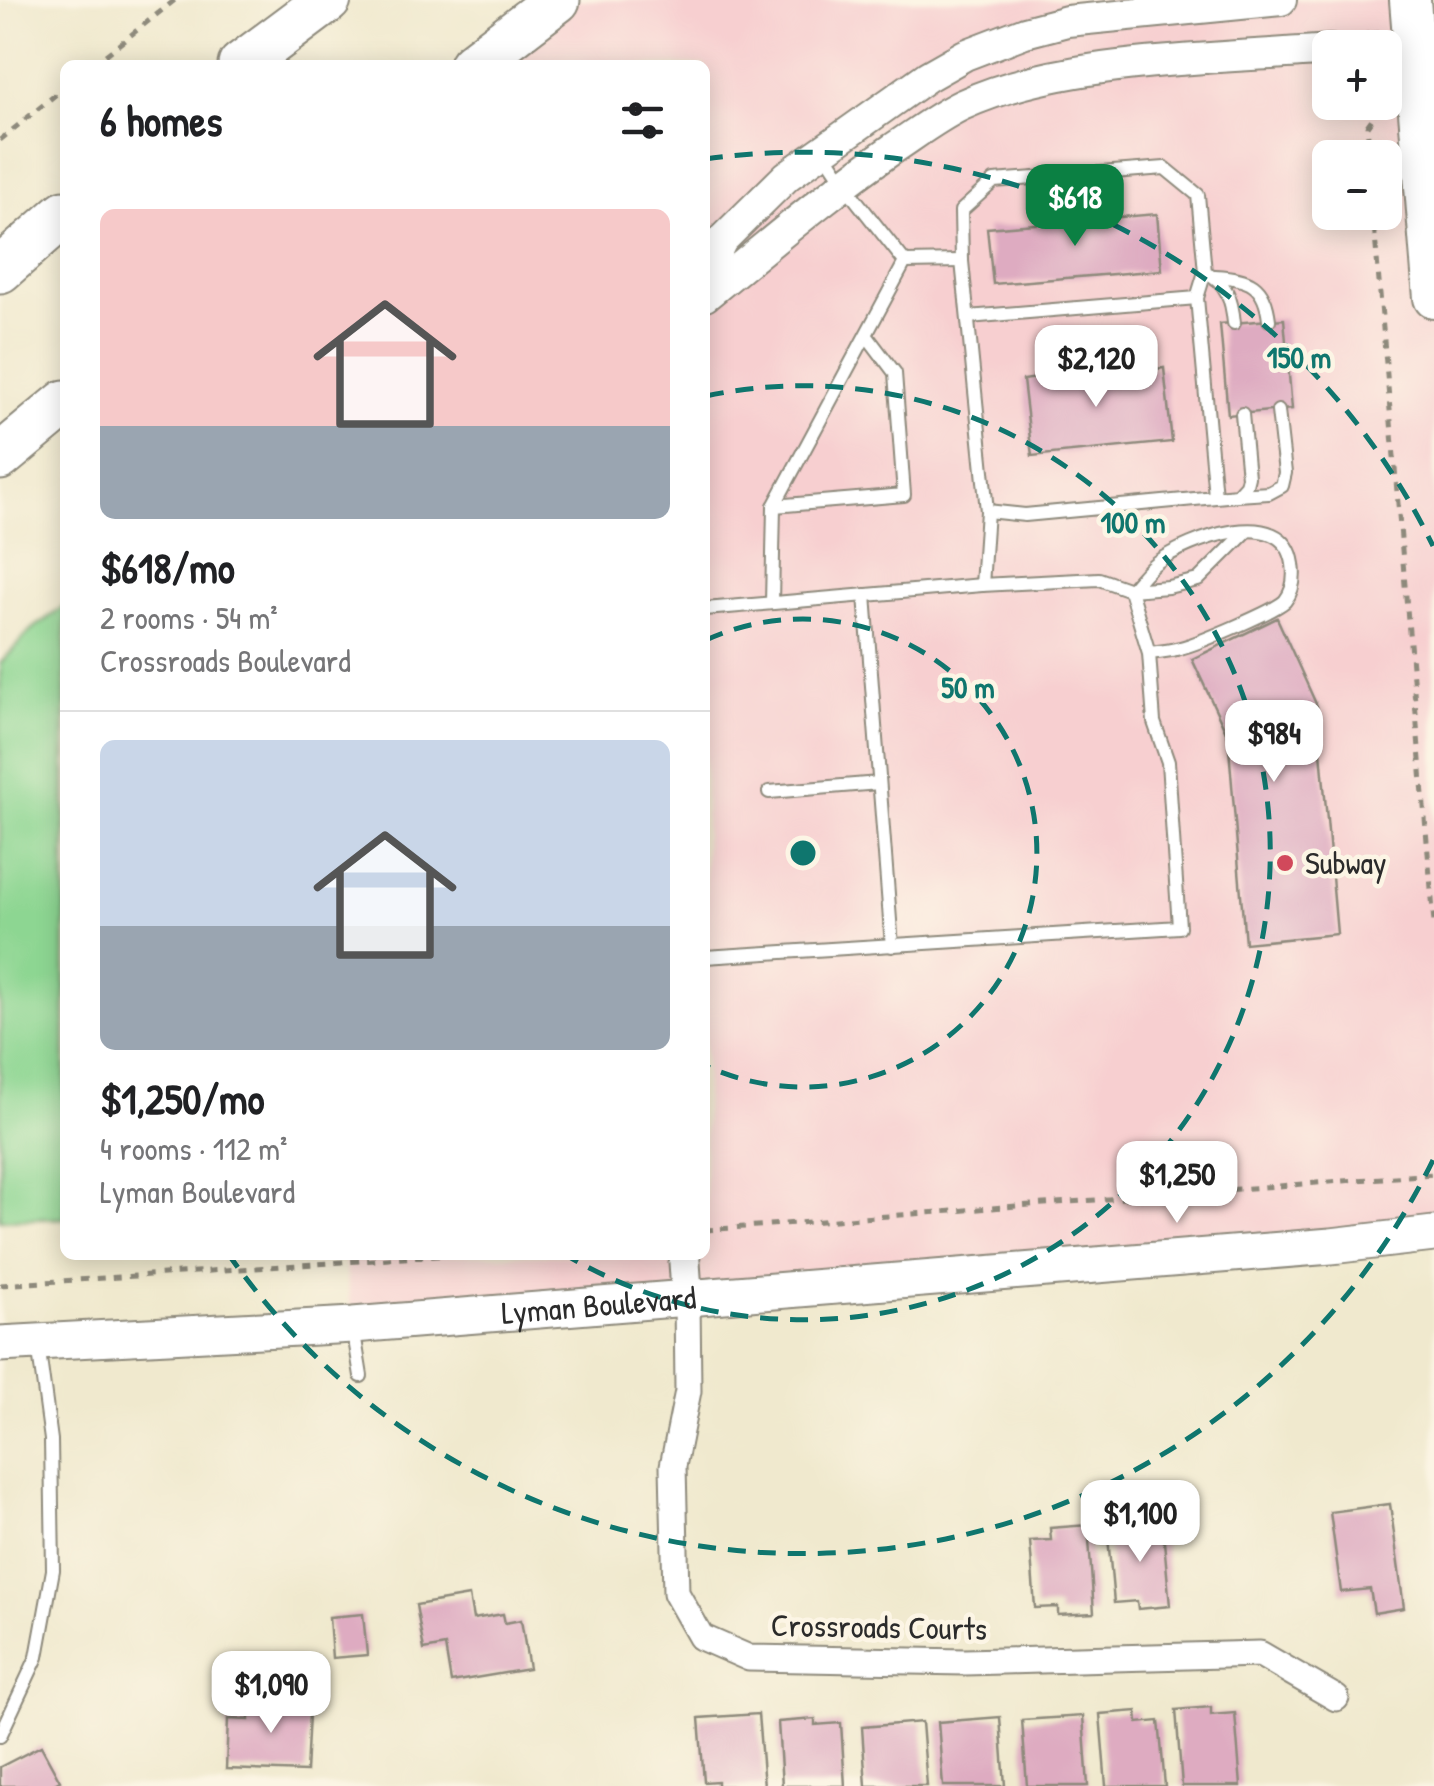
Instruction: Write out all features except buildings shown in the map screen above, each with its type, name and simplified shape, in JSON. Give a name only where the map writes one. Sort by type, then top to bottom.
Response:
[{"type":"highway","points":[[248,60],[328,0]]},
{"type":"highway","points":[[479,60],[557,0]]},
{"type":"highway","points":[[0,270],[60,217]]},
{"type":"highway","points":[[0,458],[60,407]]},
{"type":"main road","points":[[1410,0],[1423,46],[1434,298]]},
{"type":"main road","name":"Lyman Boulevard","points":[[0,1344],[353,1325],[1332,1246],[1434,1234]]},
{"type":"street","points":[[710,265],[722,240],[787,176],[964,55],[1025,32],[1106,15],[1281,0]]},
{"type":"street","points":[[710,292],[844,183],[960,106],[1036,80],[1115,68],[1312,52]]},
{"type":"street","points":[[684,1260],[687,1298]]},
{"type":"street","name":"Crossroads Courts","points":[[687,1298],[688,1392],[672,1466],[676,1593],[701,1638],[749,1658],[965,1662],[1260,1654],[1336,1698]]},
{"type":"lane","points":[[823,150],[905,262]]},
{"type":"lane","points":[[982,585],[987,511],[962,262],[961,210],[994,181],[1165,168],[1198,195],[1210,274],[1232,302],[1234,323]]},
{"type":"lane","points":[[905,262],[962,262]]},
{"type":"lane","points":[[772,603],[774,506],[905,262]]},
{"type":"lane","points":[[1210,274],[1197,298],[1215,496]]},
{"type":"lane","points":[[1210,274],[1238,278],[1262,292],[1269,320]]},
{"type":"lane","points":[[968,317],[1197,298]]},
{"type":"lane","points":[[774,506],[904,495],[895,373],[867,336]]},
{"type":"lane","points":[[987,511],[1025,515],[1269,493],[1282,486],[1285,473],[1278,410]]},
{"type":"lane","points":[[1237,494],[1248,478],[1242,414]]},
{"type":"lane","points":[[710,609],[1099,578],[1130,590],[1198,580],[1249,530]]},
{"type":"lane","points":[[1130,590],[1156,563],[1209,539],[1249,530],[1278,536],[1286,544],[1294,570],[1288,596],[1280,605],[1182,648],[1150,654]]},
{"type":"lane","points":[[710,957],[1179,927],[1168,762],[1154,722],[1150,654],[1130,590]]},
{"type":"lane","points":[[865,595],[892,946]]},
{"type":"lane","points":[[768,792],[879,783]]},
{"type":"lane","points":[[353,1325],[361,1376]]},
{"type":"lane","points":[[0,1736],[38,1657],[53,1570],[51,1440],[38,1342]]},
{"type":"path","points":[[99,60],[175,0]]},
{"type":"path","points":[[0,140],[60,91]]},
{"type":"path","points":[[1375,230],[1434,923]]},
{"type":"path","points":[[710,1230],[1434,1174]]},
{"type":"path","points":[[0,1285],[374,1260]]},
{"type":"shaded area","points":[[562,0],[1410,0],[1434,45],[1434,1237],[353,1325],[345,1260],[710,1260],[710,60],[484,60]]},
{"type":"green space","points":[[60,610],[60,1218],[0,1220],[0,664],[31,630]]},
{"type":"place","name":"Subway","points":[[1285,863]]}]
